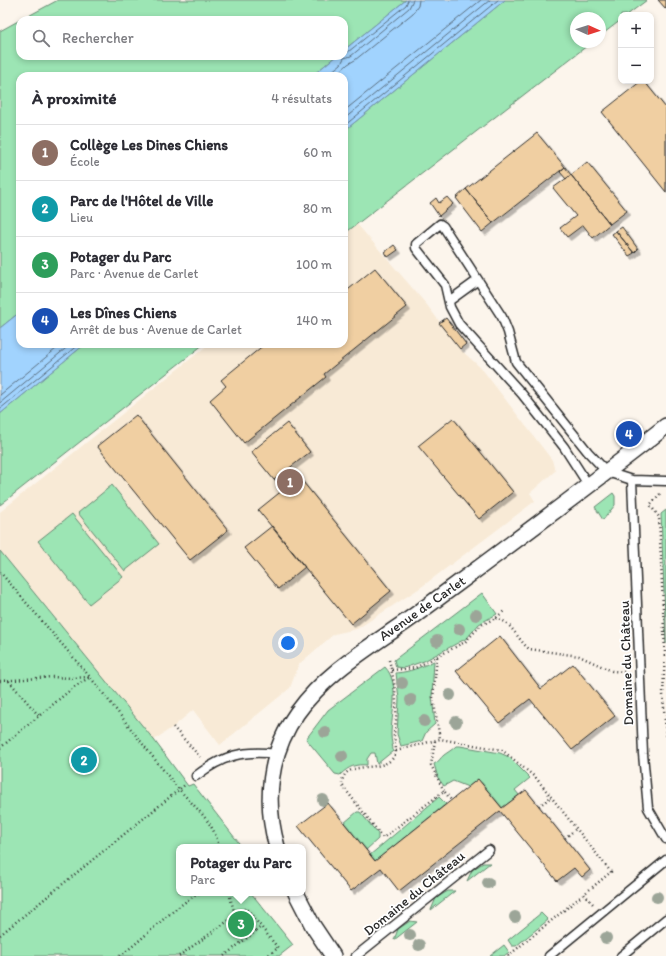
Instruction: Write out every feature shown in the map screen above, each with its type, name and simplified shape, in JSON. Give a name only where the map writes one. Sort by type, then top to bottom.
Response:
[{"type":"street","name":"Avenue de Carlet","points":[[276,844],[273,834],[269,801],[270,777],[277,754],[297,714],[334,672],[417,614],[589,486],[666,426]]},
{"type":"street","points":[[298,896],[313,926],[333,956]]},
{"type":"lane","points":[[589,486],[564,447],[522,394],[459,324],[450,307],[445,285],[416,248],[416,244],[440,224],[443,226],[502,317],[508,332],[516,362],[607,472],[632,480],[666,481]]},
{"type":"lane","points":[[449,301],[478,280]]},
{"type":"lane","name":"Domaine du Château","points":[[632,480],[643,754],[648,808],[666,839]]},
{"type":"lane","points":[[196,776],[208,766],[226,757],[253,751],[277,754]]},
{"type":"lane","name":"Domaine du Château","points":[[356,956],[489,850]]},
{"type":"lane","points":[[549,956],[666,860]]},
{"type":"lane","points":[[621,956],[666,920]]},
{"type":"path","points":[[660,494],[650,506],[659,517],[665,652],[663,694],[666,737]]},
{"type":"path","points":[[0,572],[90,677],[179,789],[206,817],[217,836],[218,844]]},
{"type":"path","points":[[392,670],[415,668],[465,642],[482,625],[496,618],[505,610]]},
{"type":"path","points":[[496,618],[503,620],[529,649],[579,656],[612,671],[639,671]]},
{"type":"path","points":[[437,656],[433,698],[440,739]]},
{"type":"path","points":[[389,660],[396,695],[394,736],[396,751],[392,760],[382,765],[367,768],[359,767],[346,773],[342,779],[342,785],[383,838],[444,791]]},
{"type":"path","points":[[0,681],[51,677],[90,677]]},
{"type":"path","points":[[0,748],[40,717],[74,687],[90,677]]},
{"type":"path","points":[[8,681],[40,717]]},
{"type":"path","points":[[173,727],[208,766]]},
{"type":"path","points":[[396,751],[440,739],[502,750],[524,766],[577,828],[611,872],[508,956]]},
{"type":"path","points":[[435,741],[431,765],[444,791],[451,800]]},
{"type":"path","points":[[0,935],[196,776]]},
{"type":"path","points":[[539,806],[551,797]]},
{"type":"path","points":[[565,838],[577,828]]},
{"type":"path","points":[[584,894],[601,913]]},
{"type":"path","points":[[120,956],[141,940],[184,902],[194,896]]},
{"type":"path","points":[[230,896],[235,915]]},
{"type":"path","points":[[179,956],[246,908],[278,948],[267,956]]},
{"type":"path","points":[[224,956],[262,927]]},
{"type":"shaded area","points":[[357,224],[427,305],[460,349],[482,369],[552,460],[555,471],[530,493],[535,501],[420,588],[357,629],[334,634],[299,664],[290,688],[220,745],[193,710],[173,727],[154,740],[0,551],[0,512],[204,348],[348,348],[348,232]]},
{"type":"green space","points":[[58,0],[406,0],[348,47],[348,16],[28,16]]},
{"type":"green space","points":[[505,0],[647,0],[631,12],[618,12],[618,22],[606,31],[606,12],[570,12],[570,48],[584,48],[348,231],[348,128]]},
{"type":"green space","points":[[16,22],[16,60],[331,60],[317,72],[16,72],[16,315],[0,328],[0,31]]},
{"type":"green space","points":[[80,348],[199,348],[0,505],[0,414]]},
{"type":"green space","points":[[112,485],[159,544],[125,571],[78,513]]},
{"type":"green space","points":[[613,493],[615,496],[615,505],[603,520],[595,507]]},
{"type":"green space","points":[[666,510],[666,644],[661,514]]},
{"type":"green space","points":[[72,514],[123,577],[89,604],[38,541]]},
{"type":"green space","points":[[0,551],[154,740],[188,786],[193,784],[240,844],[176,844],[176,896],[253,896],[293,945],[279,956],[0,956]]},
{"type":"green space","points":[[482,593],[497,614],[479,624],[467,638],[424,661],[404,668],[396,667],[394,660]]},
{"type":"green space","points":[[434,661],[432,696],[435,724],[426,732],[422,741],[401,746],[397,734],[399,699],[396,673],[411,670]]},
{"type":"green space","points":[[385,667],[393,682],[394,691],[391,735],[393,751],[377,764],[375,753],[371,753],[367,759],[367,765],[353,766],[340,775],[335,774],[306,739],[328,710]]},
{"type":"green space","points":[[456,746],[500,753],[509,757],[530,778],[515,790],[519,795],[502,808],[478,779],[468,787],[453,781],[444,786],[438,778],[434,764]]},
{"type":"green space","points":[[439,797],[446,804],[375,861],[370,855]]},
{"type":"green space","points":[[357,812],[360,812],[378,834],[378,839],[366,850],[344,823]]},
{"type":"green space","points":[[483,863],[490,863],[467,881],[472,870]]},
{"type":"green space","points":[[448,891],[455,891],[431,910],[436,898]]},
{"type":"green space","points":[[541,913],[548,920],[516,946],[512,946],[508,940]]},
{"type":"green space","points":[[410,921],[417,922],[394,940],[398,929]]},
{"type":"green space","points":[[504,945],[509,952],[504,956],[490,956]]},
{"type":"water","points":[[406,0],[505,0],[348,128],[348,72],[317,72],[331,60],[348,60],[348,47]]},
{"type":"water","points":[[16,315],[16,348],[80,348],[0,414],[0,328]]},
{"type":"building","points":[[658,0],[666,0],[666,9]]},
{"type":"building","points":[[637,84],[646,84],[666,108],[666,192],[602,112]]},
{"type":"building","points":[[537,133],[565,167],[493,223],[466,189]]},
{"type":"building","points":[[587,162],[627,211],[610,224],[571,175]]},
{"type":"building","points":[[565,167],[571,175],[566,179],[560,172]]},
{"type":"building","points":[[571,175],[610,224],[593,238],[583,225],[567,237],[560,228],[576,216],[553,188]]},
{"type":"building","points":[[466,189],[493,223],[482,232],[456,198]]},
{"type":"building","points":[[447,197],[453,204],[439,216],[430,203],[436,198],[439,203]]},
{"type":"building","points":[[622,227],[638,249],[634,253],[616,231]]},
{"type":"building","points":[[616,231],[634,253],[629,256],[612,234]]},
{"type":"building","points":[[394,245],[398,250],[388,257],[385,252]]},
{"type":"building","points":[[375,268],[407,307],[324,374],[326,377],[244,443],[210,400],[226,386],[221,380],[260,348],[348,348],[348,290]]},
{"type":"building","points":[[446,318],[466,344],[460,349],[439,323]]},
{"type":"building","points":[[136,415],[228,530],[190,560],[97,446]]},
{"type":"building","points":[[453,418],[513,492],[479,519],[418,446]]},
{"type":"building","points":[[287,423],[310,452],[274,480],[251,452]]},
{"type":"building","points":[[299,477],[391,591],[351,624],[258,510]]},
{"type":"building","points":[[272,526],[305,567],[278,589],[244,548]]},
{"type":"building","points":[[500,636],[541,689],[573,664],[615,716],[572,750],[530,699],[499,723],[456,671]]},
{"type":"building","points":[[478,779],[502,808],[526,790],[590,870],[582,877],[574,868],[557,881],[500,811],[399,891],[381,868],[351,891],[298,826],[328,803],[375,861]]},
{"type":"place","name":"Les Dînes Chiens","points":[[629,434]]},
{"type":"place","name":"Collège Les Dines Chiens","points":[[290,482]]},
{"type":"place","name":"Parc de l'Hôtel de Ville","points":[[84,760]]},
{"type":"place","name":"Potager du Parc","points":[[241,924]]}]
